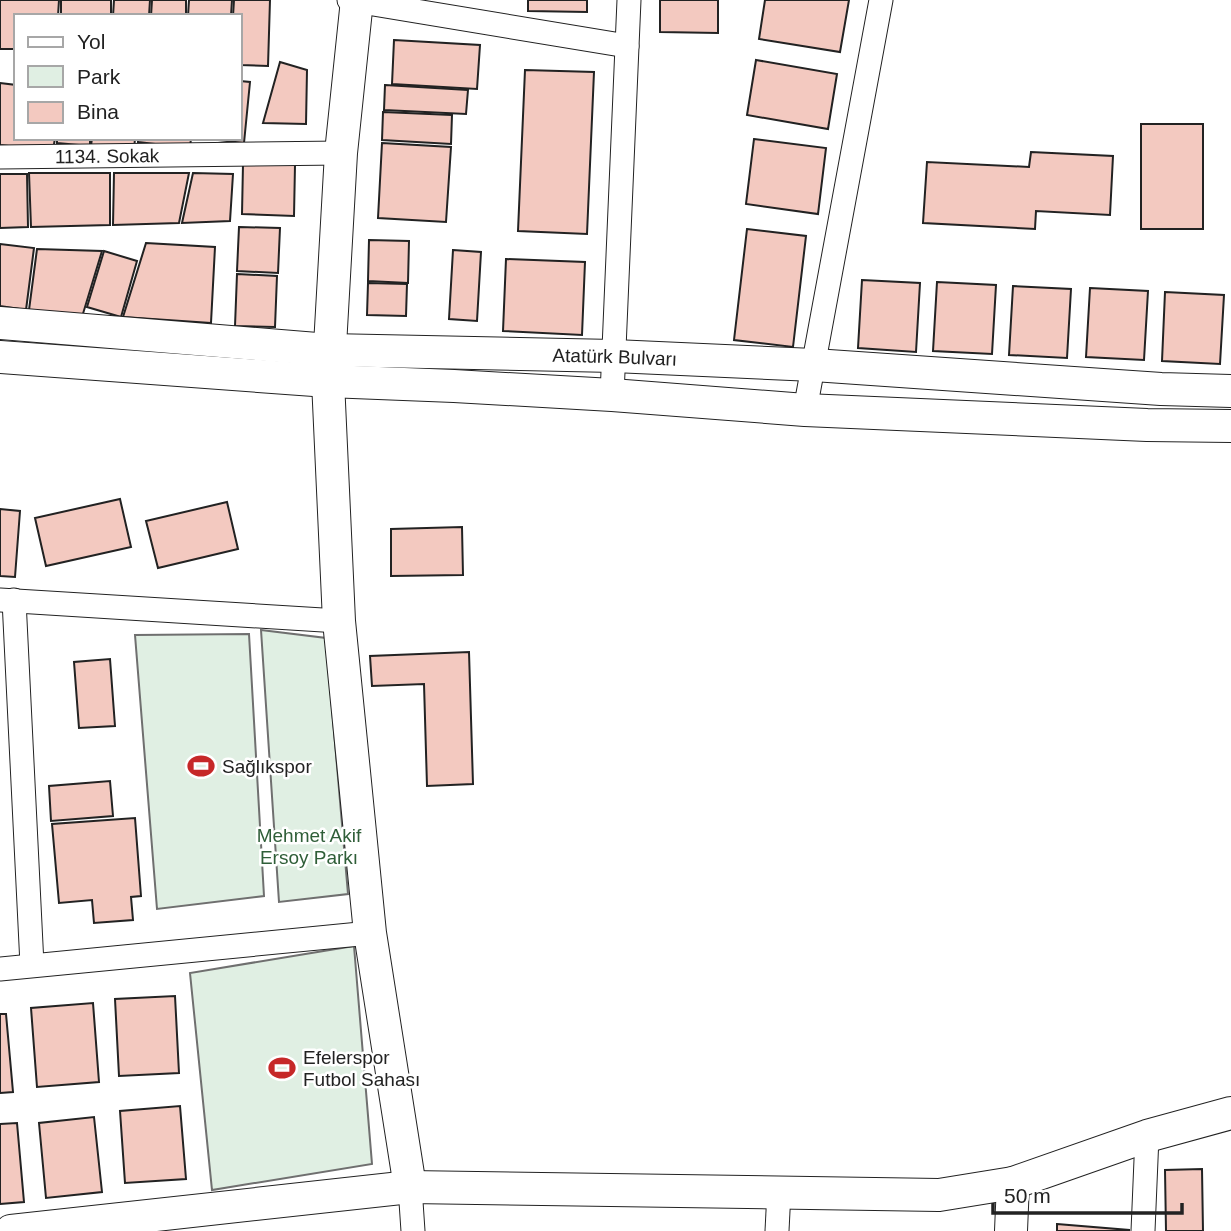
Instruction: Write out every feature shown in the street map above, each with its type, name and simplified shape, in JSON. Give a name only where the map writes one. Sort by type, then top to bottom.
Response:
[{"type":"street","points":[[413,1231],[410,1186],[370,933],[339,621],[328,381],[341,153],[354,0],[627,46]]},
{"type":"street","points":[[612,395],[629,0]]},
{"type":"street","points":[[805,410],[881,0]]},
{"type":"street","name":"1134. Sokak","points":[[0,157],[341,153]]},
{"type":"street","name":"Atatürk Bulvarı","points":[[0,323],[329,350],[614,356],[814,365],[1161,389],[1231,391]]},
{"type":"street","name":"Atatürk Bulvarı","points":[[0,357],[328,381],[612,395],[805,410],[1147,425],[1231,426]]},
{"type":"street","points":[[32,965],[7,600],[339,621]]},
{"type":"street","points":[[0,969],[370,933]]},
{"type":"street","points":[[11,1231],[410,1186],[939,1195],[1013,1183],[1147,1136],[1231,1114]]},
{"type":"street","points":[[1143,1231],[1147,1136]]},
{"type":"street","points":[[1010,1231],[1013,1183]]},
{"type":"street","points":[[778,1231],[779,1191]]},
{"type":"green space","name":"Mehmet Akif Ersoy Parkı","points":[[261,630],[326,638],[348,894],[279,902]]},
{"type":"green space","name":"Sağlıkspor","points":[[249,634],[264,896],[157,909],[135,635]]},
{"type":"green space","name":"Efelerspor Futbol Sahası","points":[[354,946],[372,1164],[212,1190],[190,973]]},
{"type":"building","points":[[0,0],[59,0],[58,14],[14,14],[14,49],[0,49]]},
{"type":"building","points":[[61,0],[111,0],[111,14],[61,14]]},
{"type":"building","points":[[114,0],[150,0],[149,14],[113,14]]},
{"type":"building","points":[[152,0],[186,0],[186,14],[151,14]]},
{"type":"building","points":[[189,0],[232,0],[231,14],[188,14]]},
{"type":"building","points":[[234,0],[270,0],[268,66],[242,65],[242,14],[233,14]]},
{"type":"building","points":[[528,0],[587,0],[587,12],[528,11]]},
{"type":"building","points":[[660,0],[718,0],[718,33],[660,32]]},
{"type":"building","points":[[765,0],[849,0],[840,52],[759,39]]},
{"type":"building","points":[[394,40],[480,45],[477,89],[392,84]]},
{"type":"building","points":[[756,60],[837,74],[828,129],[747,115]]},
{"type":"building","points":[[280,62],[307,70],[306,124],[263,123]]},
{"type":"building","points":[[525,70],[594,72],[587,234],[518,231]]},
{"type":"building","points":[[242,81],[250,82],[244,143],[218,140],[242,140]]},
{"type":"building","points":[[0,83],[14,85],[14,140],[55,140],[53,151],[0,145]]},
{"type":"building","points":[[385,85],[468,90],[466,114],[384,110]]},
{"type":"building","points":[[383,112],[452,115],[451,144],[382,140]]},
{"type":"building","points":[[1141,124],[1203,124],[1203,229],[1141,229]]},
{"type":"building","points":[[754,139],[826,148],[818,214],[746,204]]},
{"type":"building","points":[[57,140],[90,140],[90,146],[57,143]]},
{"type":"building","points":[[92,140],[135,140],[134,151],[91,146]]},
{"type":"building","points":[[138,140],[191,140],[190,148]]},
{"type":"building","points":[[382,143],[451,147],[446,222],[378,218]]},
{"type":"building","points":[[1031,152],[1113,156],[1110,215],[1036,211],[1035,229],[923,223],[927,162],[1029,167]]},
{"type":"building","points":[[243,164],[295,165],[294,216],[242,214]]},
{"type":"building","points":[[29,173],[110,173],[110,225],[31,227]]},
{"type":"building","points":[[114,173],[189,173],[179,223],[113,225]]},
{"type":"building","points":[[193,173],[233,174],[230,221],[182,223]]},
{"type":"building","points":[[0,174],[27,174],[28,227],[0,228]]},
{"type":"building","points":[[239,227],[280,228],[278,273],[237,271]]},
{"type":"building","points":[[747,229],[806,236],[793,347],[734,340]]},
{"type":"building","points":[[369,240],[409,241],[408,283],[368,281]]},
{"type":"building","points":[[146,243],[215,247],[211,323],[123,317]]},
{"type":"building","points":[[0,244],[34,248],[26,310],[0,306]]},
{"type":"building","points":[[37,249],[102,251],[82,317],[29,310]]},
{"type":"building","points":[[453,250],[481,252],[477,321],[449,319]]},
{"type":"building","points":[[104,251],[137,261],[121,317],[87,307]]},
{"type":"building","points":[[506,259],[585,262],[582,335],[503,331]]},
{"type":"building","points":[[237,274],[277,276],[275,327],[235,326]]},
{"type":"building","points":[[862,280],[920,283],[916,352],[858,348]]},
{"type":"building","points":[[937,282],[996,285],[992,354],[933,351]]},
{"type":"building","points":[[368,283],[407,284],[406,316],[367,315]]},
{"type":"building","points":[[1013,286],[1071,289],[1067,358],[1009,355]]},
{"type":"building","points":[[1090,288],[1148,291],[1144,360],[1086,357]]},
{"type":"building","points":[[1165,292],[1224,295],[1220,364],[1162,361]]},
{"type":"building","points":[[120,499],[131,547],[46,566],[35,518]]},
{"type":"building","points":[[227,502],[238,549],[158,568],[146,521]]},
{"type":"building","points":[[0,509],[20,511],[15,577],[0,576]]},
{"type":"building","points":[[462,527],[463,575],[391,576],[391,529]]},
{"type":"building","points":[[469,652],[473,784],[427,786],[424,684],[372,686],[370,656]]},
{"type":"building","points":[[110,659],[115,726],[79,728],[74,662]]},
{"type":"building","points":[[110,781],[113,816],[51,821],[49,786]]},
{"type":"building","points":[[135,818],[141,896],[131,897],[133,920],[94,923],[92,900],[59,903],[52,824]]},
{"type":"building","points":[[175,996],[179,1073],[119,1076],[115,999]]},
{"type":"building","points":[[93,1003],[99,1082],[37,1087],[31,1008]]},
{"type":"building","points":[[0,1014],[6,1014],[13,1092],[0,1093]]},
{"type":"building","points":[[180,1106],[186,1179],[125,1183],[120,1111]]},
{"type":"building","points":[[94,1117],[102,1192],[46,1198],[39,1123]]},
{"type":"building","points":[[17,1123],[24,1202],[0,1204],[0,1124]]},
{"type":"building","points":[[1202,1169],[1203,1231],[1166,1231],[1165,1170]]},
{"type":"building","points":[[1057,1224],[1129,1230],[1129,1231],[1057,1231]]},
{"type":"place","name":"Sağlıkspor","points":[[201,766]]},
{"type":"place","name":"Efelerspor Futbol Sahası","points":[[282,1068]]}]
